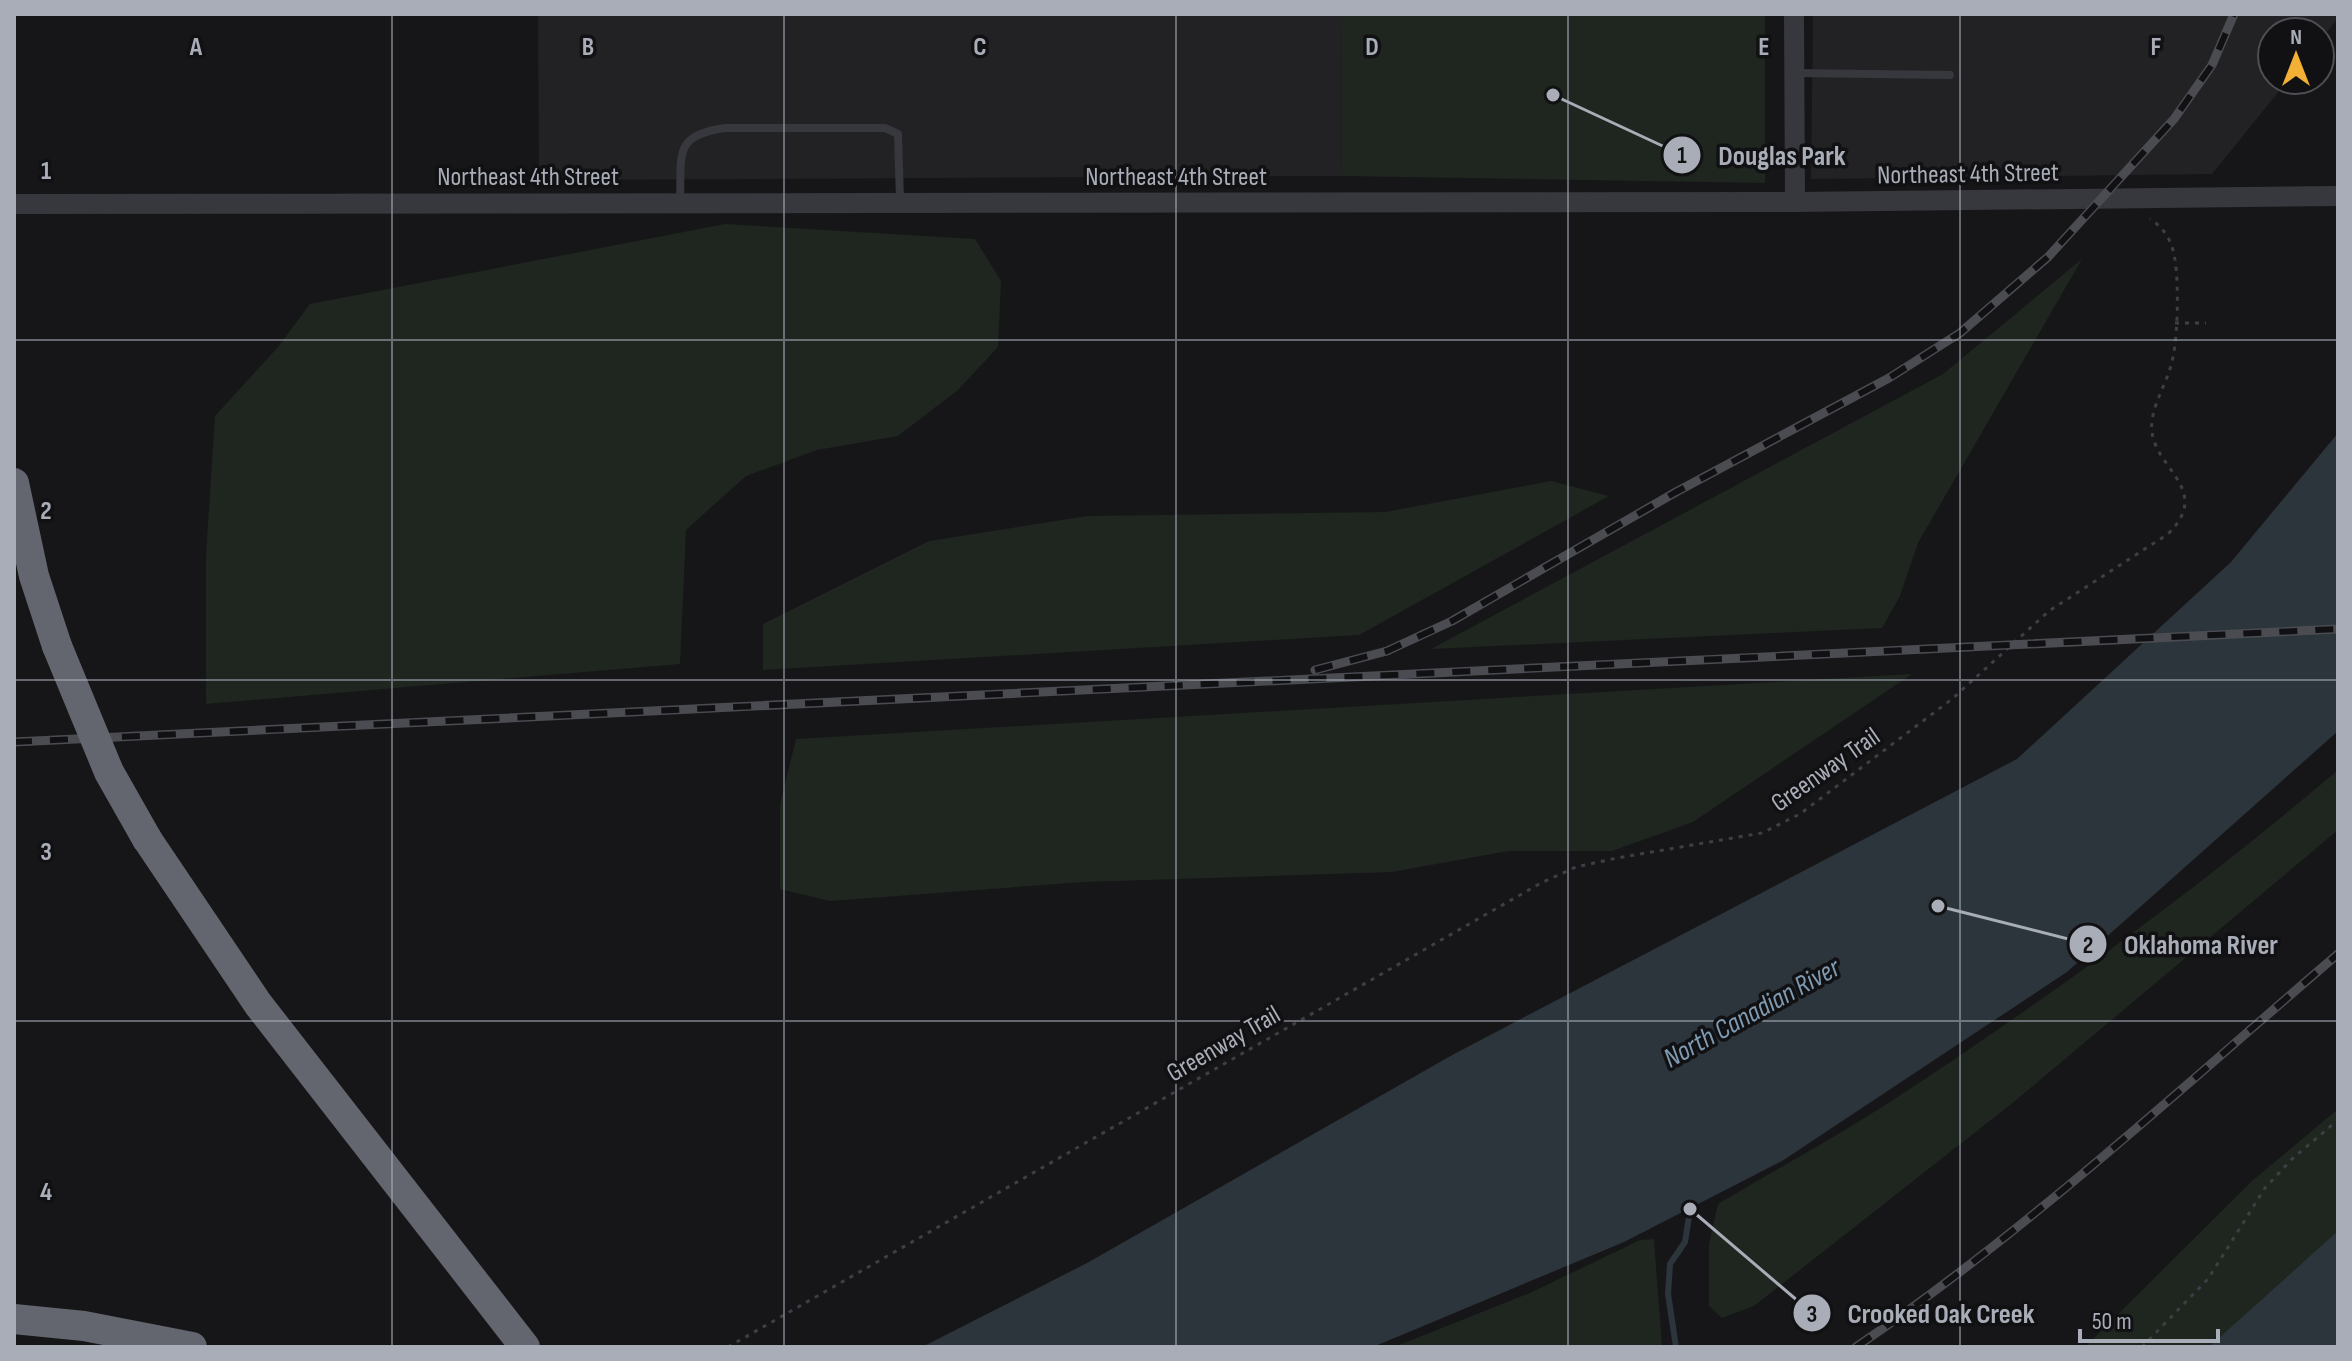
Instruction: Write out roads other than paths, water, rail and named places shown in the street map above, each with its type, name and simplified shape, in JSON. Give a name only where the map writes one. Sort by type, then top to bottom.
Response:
[{"type":"highway","points":[[14,483],[34,576],[79,707],[109,772],[147,839],[258,1004],[525,1347]]},
{"type":"highway","points":[[14,1319],[84,1326],[192,1347]]},
{"type":"street","points":[[1794,14],[1795,202]]},
{"type":"street","name":"Northeast 4th Street","points":[[14,204],[1795,202],[2338,196]]},
{"type":"lane","points":[[1794,73],[1950,75]]},
{"type":"lane","points":[[680,202],[682,149],[689,137],[699,132],[856,128],[885,128],[898,134],[900,201]]},
{"type":"water","name":"North Canadian River","points":[[2338,433],[2338,731],[2067,972],[1782,1161],[1624,1242],[1373,1347],[922,1347],[1087,1263],[1454,1054],[2017,759],[2231,562]]},
{"type":"water","points":[[2338,1231],[2338,1347],[2209,1347]]},
{"type":"waterway","points":[[1676,1347],[1668,1294],[1670,1264],[1685,1242],[1691,1204]]},
{"type":"railway","points":[[1315,670],[1387,651],[1452,621],[1676,492],[1889,378],[1960,333],[2048,257],[2174,119],[2212,65],[2234,14]]},
{"type":"railway","points":[[14,742],[2338,629]]},
{"type":"railway","points":[[1856,1347],[1981,1256],[2042,1207],[2338,954]]},
{"type":"place","name":"Douglas Park","points":[[1553,95]]},
{"type":"place","name":"Oklahoma River","points":[[1938,906]]},
{"type":"place","name":"Crooked Oak Creek","points":[[1690,1209]]}]
